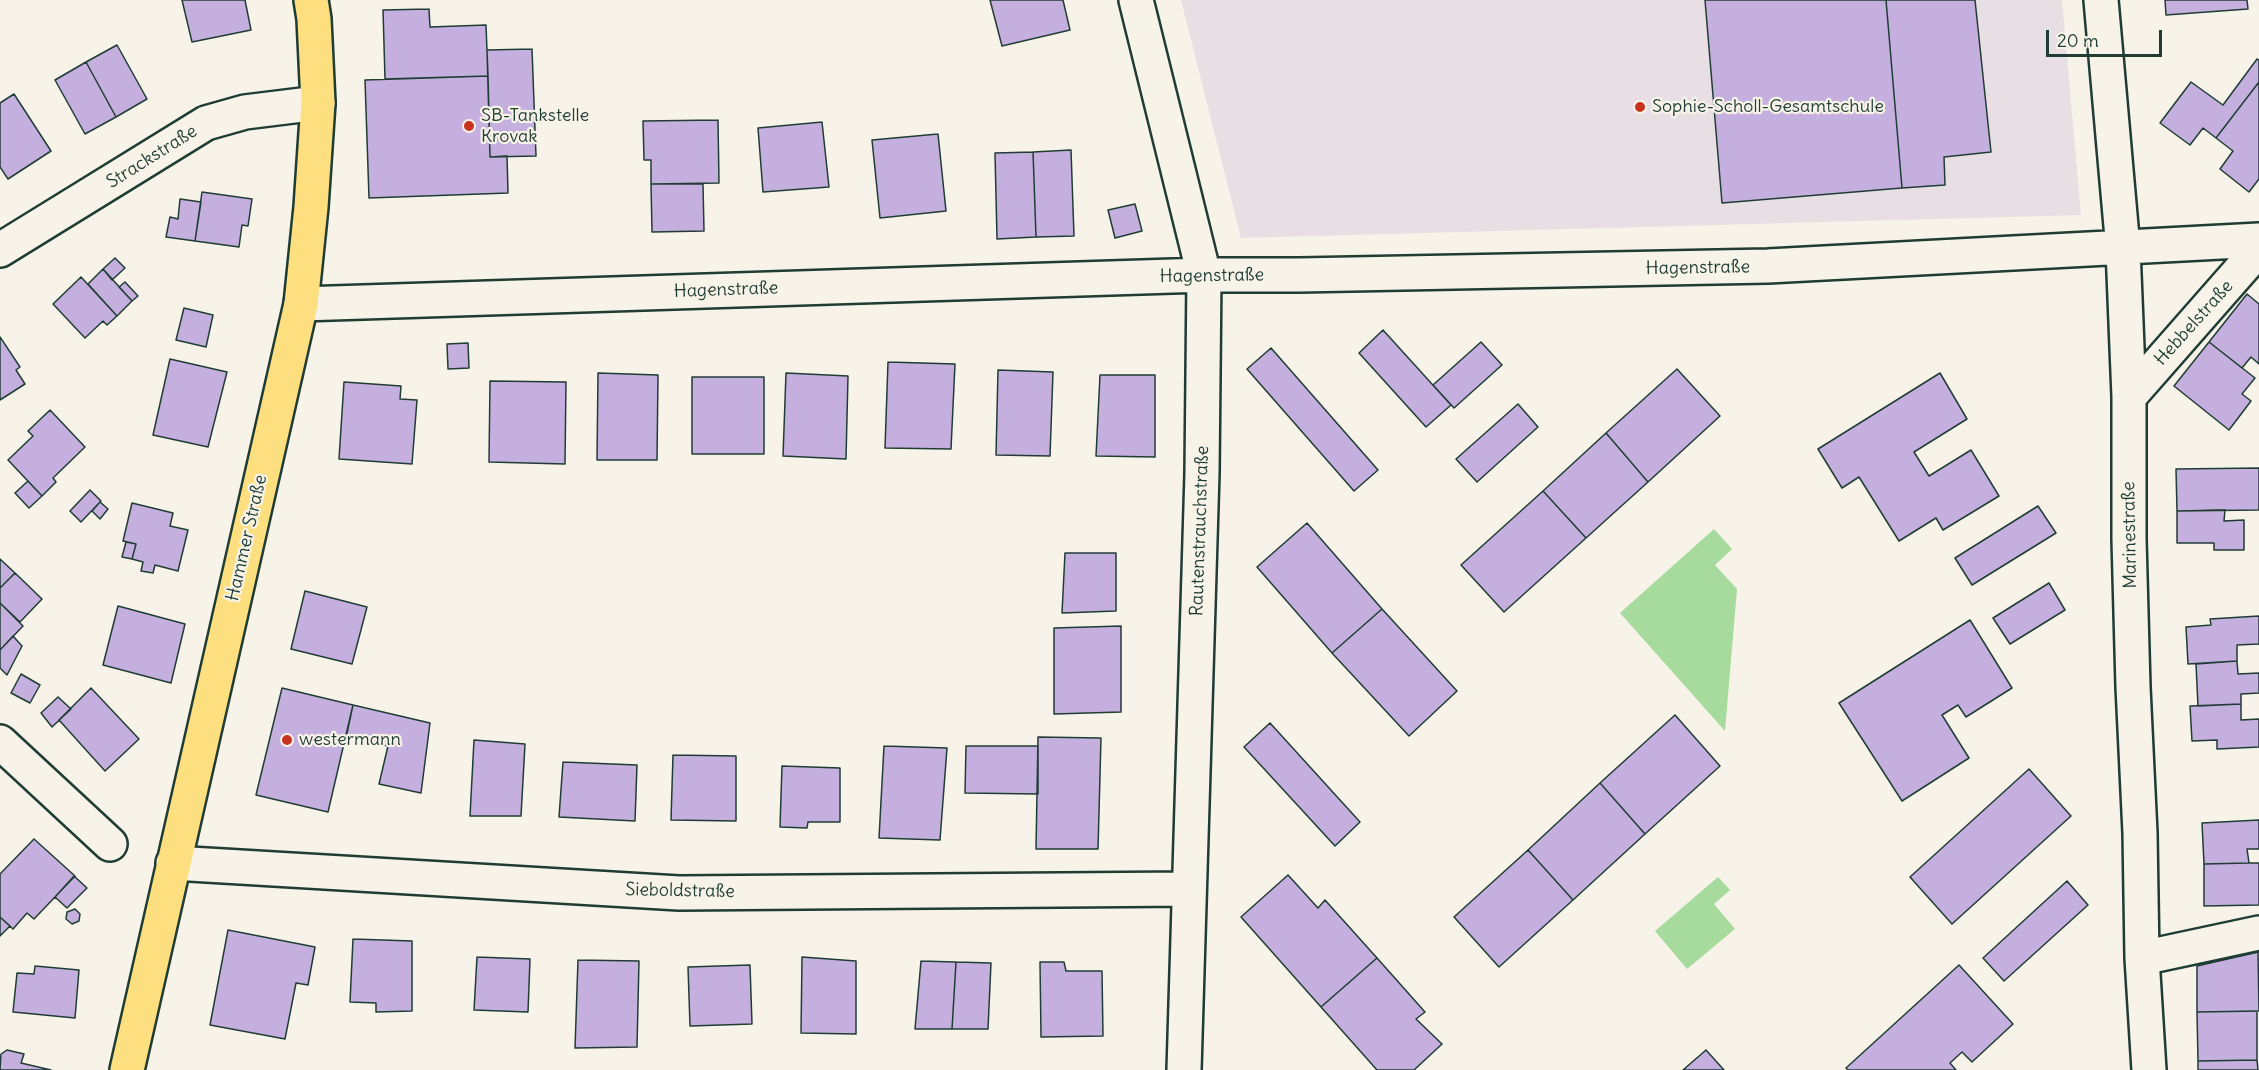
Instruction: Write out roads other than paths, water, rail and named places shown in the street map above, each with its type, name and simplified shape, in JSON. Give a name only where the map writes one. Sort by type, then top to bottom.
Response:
[{"type":"main road","name":"Hammer Straße","points":[[127,1070],[301,304],[318,103],[311,0]]},
{"type":"street","name":"Rautenstrauchstraße","points":[[1136,0],[1204,275],[1202,485],[1184,1070]]},
{"type":"street","name":"Marinestraße","points":[[2101,0],[2123,249],[2129,397],[2129,539],[2140,833],[2142,958],[2149,1070]]},
{"type":"street","name":"Strackstraße","points":[[0,250],[206,123],[245,112],[318,103]]},
{"type":"street","points":[[2123,249],[2259,240]]},
{"type":"street","name":"Hagenstraße","points":[[301,304],[1204,275],[1768,266],[2123,249]]},
{"type":"street","name":"Hebbelstraße","points":[[2129,397],[2259,249]]},
{"type":"street","points":[[0,742],[110,844]]},
{"type":"street","name":"Sieboldstraße","points":[[173,863],[679,893],[1188,889]]},
{"type":"street","points":[[2142,958],[2259,933]]},
{"type":"place","name":"Sophie-Scholl-Gesamtschule","points":[[1640,107]]},
{"type":"place","name":"SB-Tankstelle Krovak","points":[[469,126]]},
{"type":"place","name":"westermann","points":[[287,740]]}]
